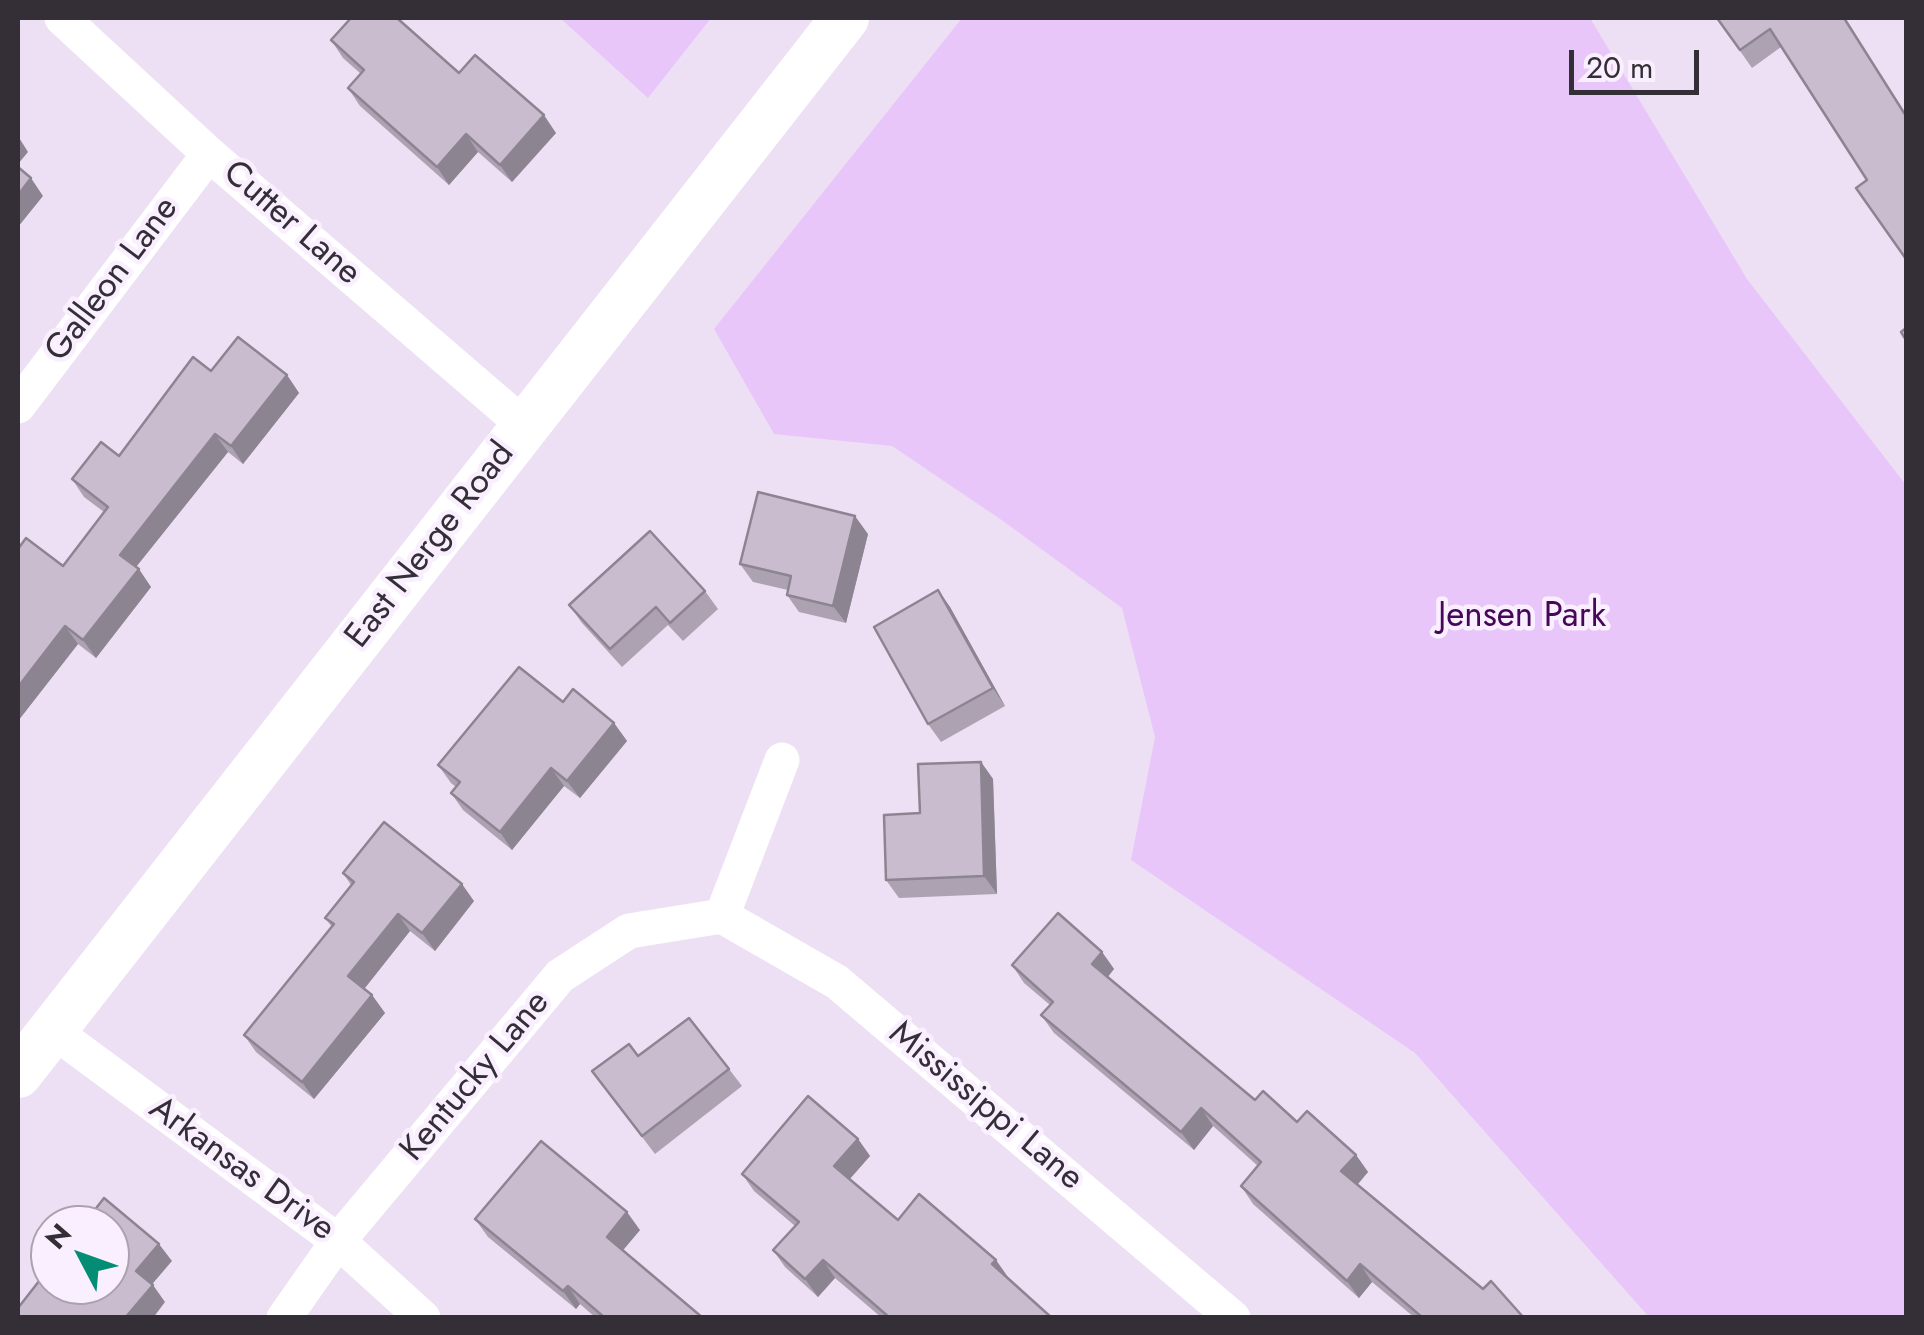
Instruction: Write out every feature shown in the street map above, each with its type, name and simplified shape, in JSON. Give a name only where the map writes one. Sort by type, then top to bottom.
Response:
[{"type":"main road","name":"East Nerge Road","points":[[18,1074],[845,18]]},
{"type":"street","name":"Cutter Lane","points":[[62,18],[210,154],[526,426]]},
{"type":"street","name":"Galleon Lane","points":[[18,406],[210,154]]},
{"type":"street","points":[[722,916],[782,760]]},
{"type":"street","name":"Kentucky Lane","points":[[284,1318],[338,1241],[560,976],[629,931],[722,916]]},
{"type":"street","name":"Mississippi Lane","points":[[722,916],[837,982],[1233,1318]]},
{"type":"street","name":"Arkansas Drive","points":[[52,1030],[338,1241],[423,1318]]},
{"type":"green space","points":[[560,18],[711,18],[648,98]]},
{"type":"green space","name":"Jensen Park","points":[[962,18],[1590,18],[1747,279],[1906,485],[1906,1317],[1649,1317],[1415,1053],[1131,860],[1155,737],[1122,608],[892,446],[774,434],[714,329]]},
{"type":"building","points":[[351,18],[397,18],[459,73],[475,55],[544,115],[500,165],[466,134],[437,167],[348,88],[364,70],[331,40]]},
{"type":"building","points":[[1717,18],[1844,18],[1906,116],[1906,259],[1856,188],[1867,180],[1770,29],[1740,50]]},
{"type":"building","points":[[18,167],[31,178],[18,195]]},
{"type":"building","points":[[238,337],[287,375],[231,446],[215,434],[120,555],[139,569],[83,640],[65,626],[18,687],[18,549],[26,538],[63,566],[108,507],[72,479],[101,442],[119,456],[193,357],[211,371]]},
{"type":"building","points":[[758,492],[855,516],[833,606],[787,595],[791,576],[740,564]]},
{"type":"building","points":[[650,531],[705,591],[670,623],[656,607],[610,649],[569,605]]},
{"type":"building","points":[[938,590],[993,688],[928,724],[874,627]]},
{"type":"building","points":[[519,667],[563,702],[573,689],[614,723],[567,781],[551,768],[500,832],[451,793],[460,782],[438,765]]},
{"type":"building","points":[[981,762],[984,876],[886,880],[884,815],[920,813],[918,764]]},
{"type":"building","points":[[384,822],[462,884],[422,933],[398,914],[348,976],[372,995],[302,1082],[244,1035],[334,924],[325,918],[354,882],[343,873]]},
{"type":"building","points":[[1058,913],[1102,952],[1092,964],[1255,1100],[1263,1091],[1297,1122],[1307,1111],[1356,1155],[1341,1171],[1483,1289],[1491,1281],[1524,1318],[1423,1318],[1360,1264],[1347,1281],[1241,1186],[1261,1162],[1201,1108],[1181,1132],[1041,1015],[1053,1002],[1012,965]]},
{"type":"building","points":[[689,1018],[729,1069],[642,1136],[592,1071],[629,1044],[638,1056]]},
{"type":"building","points":[[808,1096],[858,1139],[834,1166],[898,1220],[919,1194],[996,1260],[992,1264],[1052,1318],[890,1318],[823,1260],[805,1279],[773,1250],[799,1222],[742,1174]]},
{"type":"building","points":[[541,1141],[627,1212],[607,1237],[703,1318],[605,1318],[568,1286],[563,1291],[475,1219]]},
{"type":"building","points":[[130,1220],[159,1244],[136,1271],[153,1285],[125,1318],[18,1318],[18,1308],[30,1293],[30,1305],[130,1305]]}]
